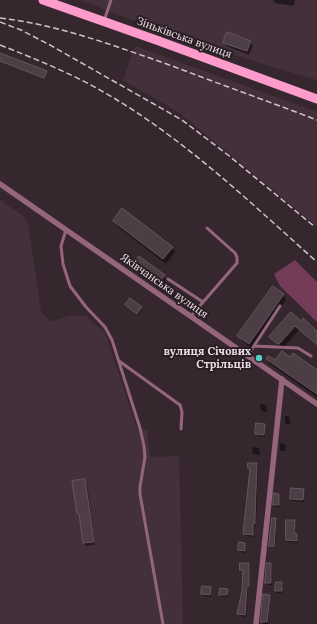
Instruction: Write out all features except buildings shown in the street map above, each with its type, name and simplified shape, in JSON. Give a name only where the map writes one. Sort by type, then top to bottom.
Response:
[{"type":"main road","name":"Зіньківська вулиця","points":[[43,0],[317,99]]},
{"type":"street","name":"Яківчанська вулиця","points":[[0,184],[317,404]]},
{"type":"street","points":[[256,624],[282,379]]},
{"type":"lane","points":[[104,21],[111,0]]},
{"type":"lane","points":[[191,316],[237,263],[235,253],[207,228]]},
{"type":"lane","points":[[66,230],[61,246],[63,264],[70,286],[86,307],[105,327],[112,340],[140,428],[145,457],[140,494],[163,624]]},
{"type":"lane","points":[[168,279],[203,302]]},
{"type":"lane","points":[[248,355],[280,306]]},
{"type":"lane","points":[[254,346],[298,348],[310,356]]},
{"type":"lane","points":[[119,361],[180,405],[182,408],[182,429]]},
{"type":"shaded area","points":[[80,0],[317,0],[317,80],[190,42]]},
{"type":"shaded area","points":[[135,46],[317,112],[317,227],[180,113],[123,80]]},
{"type":"shaded area","points":[[0,200],[22,215],[28,223],[41,311],[50,322],[69,316],[86,316],[105,333],[137,428],[147,430],[150,457],[179,456],[183,624],[0,624]]},
{"type":"shaded area","points":[[295,260],[317,282],[317,322],[280,286],[274,274]]},
{"type":"railway","points":[[0,18],[45,26],[89,38],[175,67],[317,120]]},
{"type":"railway","points":[[0,22],[21,30],[50,45],[182,120],[228,155],[315,227]]},
{"type":"railway","points":[[0,45],[75,77],[117,100],[144,118],[170,136],[221,176],[317,262]]},
{"type":"place","name":"вулиця Січових Стрільців","points":[[259,358]]}]
